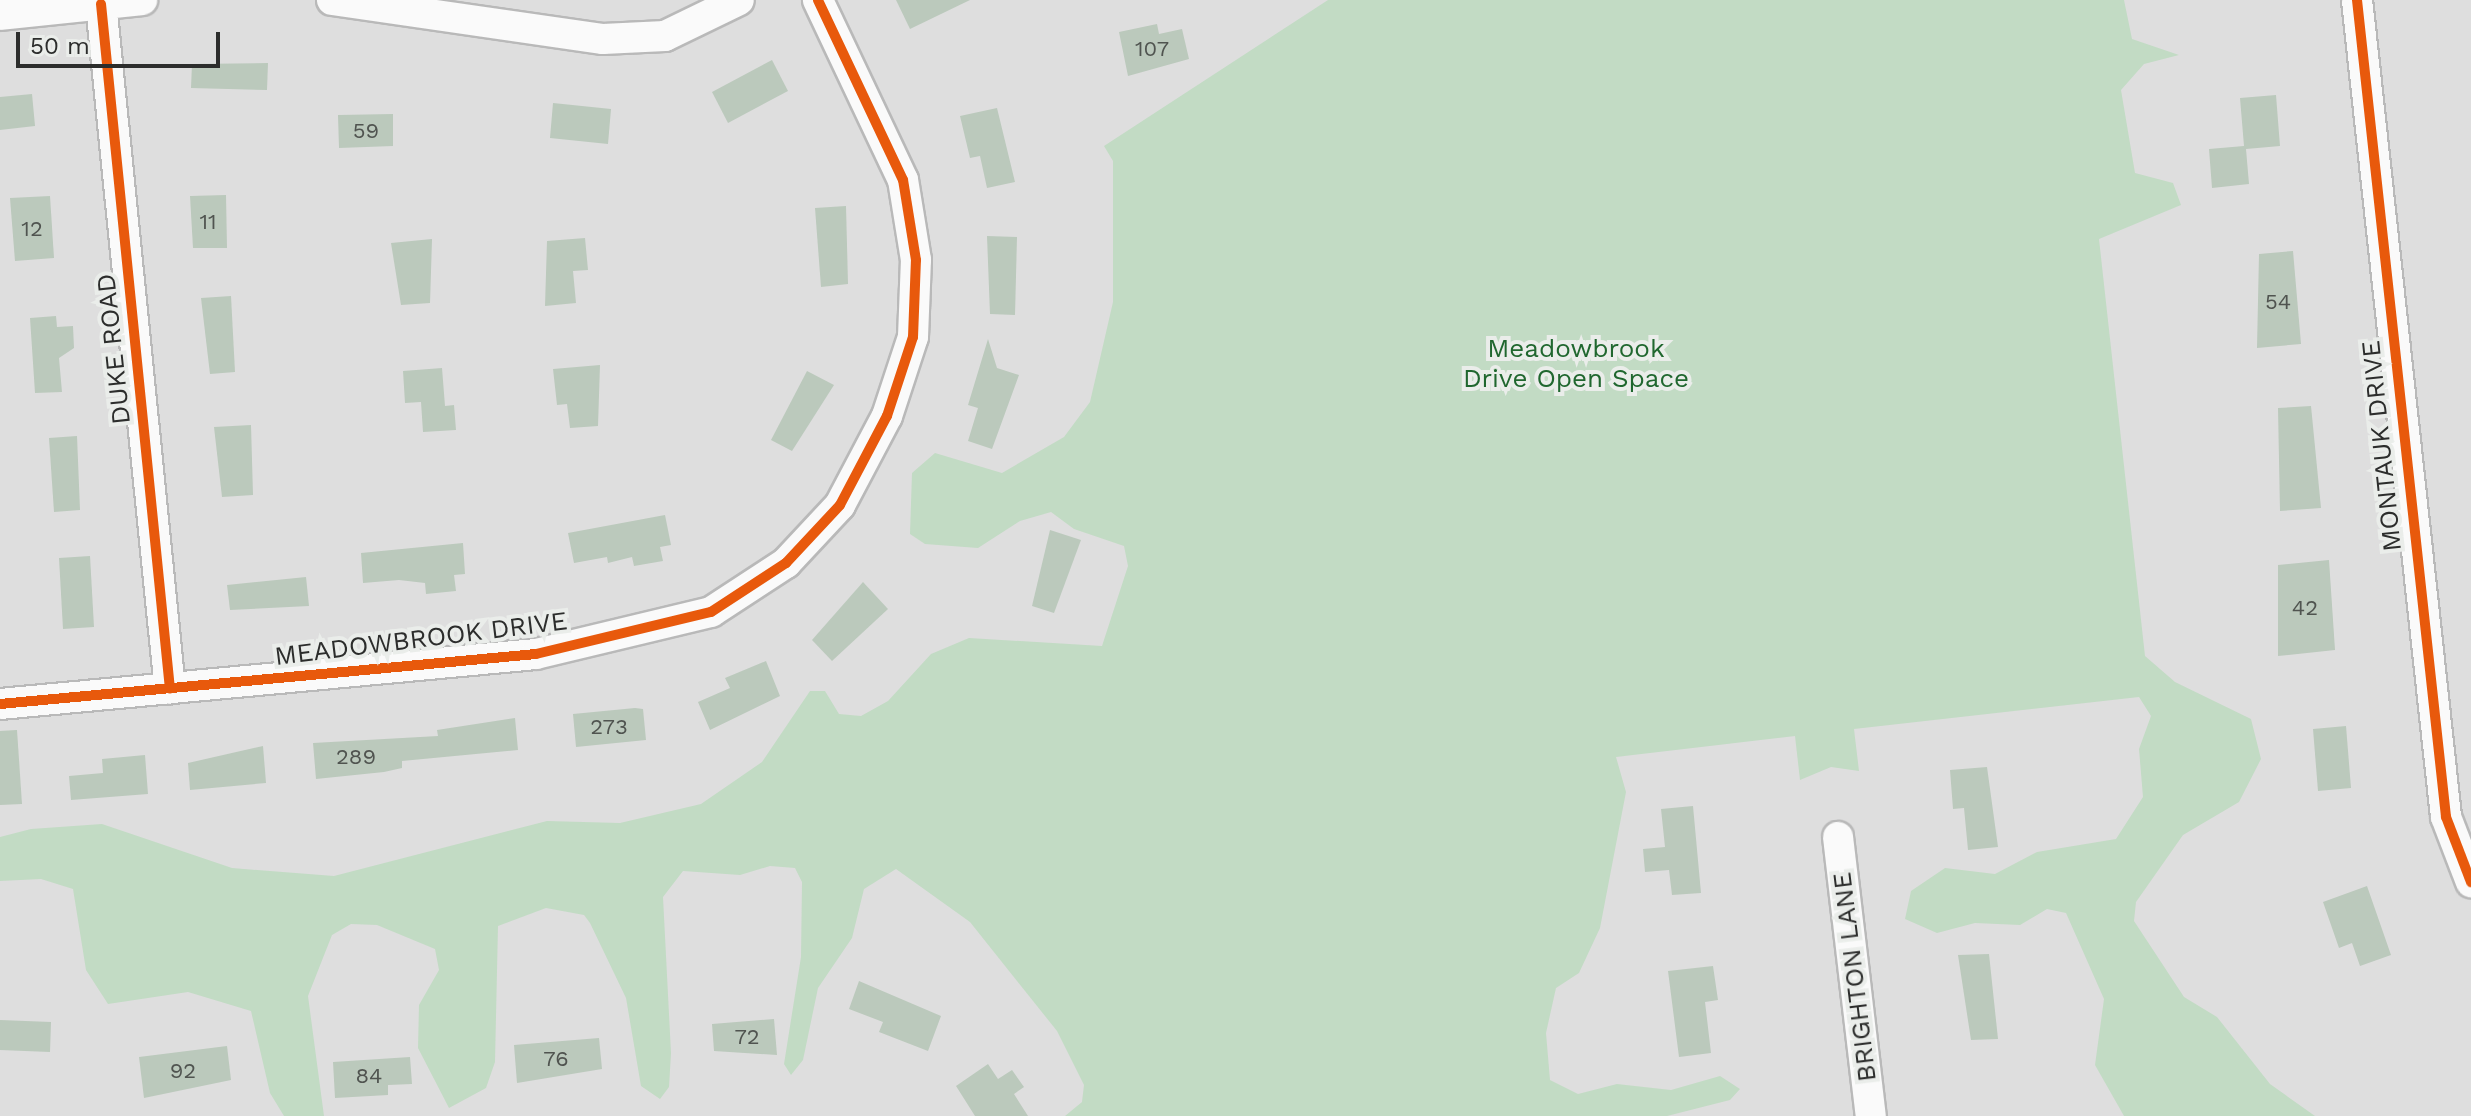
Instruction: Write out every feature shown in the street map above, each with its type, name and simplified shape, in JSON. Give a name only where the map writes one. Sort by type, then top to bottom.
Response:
[{"type":"street","points":[[0,15],[142,0]]},
{"type":"street","points":[[332,0],[603,39],[665,36],[739,0]]},
{"type":"street","name":"MEADOWBROOK DRIVE","points":[[0,704],[536,654],[711,612],[786,563],[829,517],[887,416],[913,337],[916,260],[903,180],[818,0]]},
{"type":"street","name":"MONTAUK DRIVE","points":[[2357,0],[2446,817],[2471,882]]},
{"type":"street","name":"DUKE ROAD","points":[[101,4],[170,689]]},
{"type":"street","name":"BRIGHTON LANE","points":[[1838,837],[1871,1116]]},
{"type":"green space","name":"Meadowbrook Drive Open Space","points":[[1328,0],[2124,0],[2132,39],[2179,55],[2144,64],[2121,90],[2135,173],[2173,183],[2181,205],[2099,239],[2145,656],[2175,682],[2251,719],[2261,759],[2239,802],[2183,835],[2136,902],[2134,921],[2184,997],[2217,1017],[2270,1084],[2315,1116],[2124,1116],[2095,1065],[2104,999],[2066,913],[2047,909],[2020,925],[1975,923],[1937,933],[1905,919],[1911,891],[1945,868],[1995,874],[2037,852],[2116,839],[2143,797],[2139,749],[2151,716],[2139,697],[1854,729],[1859,771],[1831,767],[1800,780],[1795,736],[1616,757],[1626,792],[1600,928],[1579,973],[1556,988],[1546,1033],[1550,1080],[1578,1094],[1617,1084],[1671,1090],[1720,1076],[1740,1089],[1730,1100],[1667,1116],[1065,1116],[1082,1102],[1084,1085],[1057,1031],[970,922],[896,869],[864,889],[852,938],[818,988],[803,1060],[791,1075],[784,1064],[801,957],[802,882],[795,868],[770,866],[740,875],[683,871],[663,897],[671,1053],[669,1087],[660,1099],[641,1086],[626,998],[590,923],[584,915],[546,908],[498,926],[495,1062],[486,1088],[449,1108],[418,1048],[419,1005],[439,970],[435,949],[377,925],[351,924],[332,935],[308,996],[324,1116],[284,1116],[270,1093],[251,1011],[188,992],[108,1004],[86,970],[73,889],[41,879],[0,881],[0,837],[31,829],[102,824],[232,868],[334,876],[547,821],[620,823],[701,804],[762,762],[810,691],[825,691],[839,714],[861,716],[888,701],[931,654],[969,638],[1102,646],[1128,566],[1124,546],[1074,529],[1051,512],[1020,521],[978,548],[925,544],[910,534],[912,473],[935,453],[1002,473],[1064,437],[1090,402],[1113,302],[1113,161],[1104,146]]},
{"type":"building","points":[[896,0],[970,0],[910,29]]},
{"type":"building","points":[[1157,24],[1159,34],[1182,29],[1189,59],[1128,76],[1119,32]]},
{"type":"building","points":[[772,60],[788,91],[728,123],[712,92]]},
{"type":"building","points":[[268,63],[267,90],[191,88],[192,64]]},
{"type":"building","points":[[32,94],[35,126],[0,130],[0,97]]},
{"type":"building","points":[[2276,95],[2280,146],[2246,149],[2249,184],[2212,188],[2209,149],[2244,146],[2240,98]]},
{"type":"building","points":[[553,103],[611,109],[608,144],[550,138]]},
{"type":"building","points":[[997,108],[1015,182],[987,188],[980,156],[970,158],[960,116]]},
{"type":"building","points":[[393,114],[393,146],[339,148],[338,115]]},
{"type":"building","points":[[226,195],[227,248],[193,248],[190,196]]},
{"type":"building","points":[[50,196],[54,258],[15,261],[10,198]]},
{"type":"building","points":[[846,206],[848,284],[821,287],[815,208]]},
{"type":"building","points":[[987,236],[1017,237],[1015,315],[990,314]]},
{"type":"building","points":[[585,238],[588,270],[573,271],[576,303],[545,306],[547,241]]},
{"type":"building","points":[[432,239],[430,303],[401,305],[391,243]]},
{"type":"building","points":[[2293,251],[2301,344],[2257,348],[2259,254]]},
{"type":"building","points":[[231,296],[235,372],[210,374],[201,298]]},
{"type":"building","points":[[56,316],[57,327],[73,326],[74,348],[59,358],[62,392],[35,393],[30,318]]},
{"type":"building","points":[[988,339],[997,368],[1019,375],[992,449],[968,441],[978,408],[968,405]]},
{"type":"building","points":[[600,365],[598,426],[570,428],[567,404],[557,405],[553,369]]},
{"type":"building","points":[[442,368],[445,406],[454,405],[456,430],[423,432],[421,402],[405,403],[403,371]]},
{"type":"building","points":[[807,371],[834,385],[792,451],[771,440]]},
{"type":"building","points":[[2311,406],[2321,508],[2280,511],[2278,408]]},
{"type":"building","points":[[251,425],[253,495],[222,497],[214,427]]},
{"type":"building","points":[[77,436],[80,510],[54,512],[49,438]]},
{"type":"building","points":[[665,515],[671,545],[660,547],[663,561],[634,566],[632,557],[608,563],[607,557],[574,563],[568,533]]},
{"type":"building","points":[[1050,530],[1081,540],[1054,613],[1032,606]]},
{"type":"building","points":[[463,543],[465,574],[454,575],[456,591],[426,594],[425,583],[399,580],[363,583],[361,553]]},
{"type":"building","points":[[90,556],[94,627],[63,629],[59,558]]},
{"type":"building","points":[[2329,560],[2335,650],[2278,656],[2278,565]]},
{"type":"building","points":[[306,577],[309,606],[230,610],[227,585]]},
{"type":"building","points":[[863,582],[888,609],[832,661],[812,640]]},
{"type":"building","points":[[766,661],[780,696],[710,730],[698,702],[730,688],[725,678]]},
{"type":"building","points":[[643,709],[646,740],[576,747],[573,714]]},
{"type":"building","points":[[515,718],[518,750],[402,761],[402,768],[384,772],[316,779],[313,743],[438,736],[437,730]]},
{"type":"building","points":[[2346,726],[2351,788],[2318,791],[2313,729]]},
{"type":"building","points":[[17,730],[22,804],[0,805],[0,731]]},
{"type":"building","points":[[263,746],[266,783],[190,790],[188,763]]},
{"type":"building","points":[[145,755],[148,794],[71,800],[69,776],[103,773],[102,759]]},
{"type":"building","points":[[1987,767],[1998,847],[1968,850],[1964,808],[1953,809],[1950,770]]},
{"type":"building","points":[[1693,806],[1701,893],[1672,895],[1669,870],[1645,872],[1643,849],[1665,847],[1661,809]]},
{"type":"building","points":[[2367,886],[2391,955],[2360,966],[2352,943],[2339,948],[2323,902]]},
{"type":"building","points":[[1989,954],[1998,1039],[1971,1040],[1958,955]]},
{"type":"building","points":[[1713,966],[1718,1000],[1705,1002],[1711,1053],[1679,1057],[1668,971]]},
{"type":"building","points":[[859,981],[941,1016],[928,1051],[879,1032],[883,1022],[849,1009]]},
{"type":"building","points":[[774,1019],[777,1055],[714,1051],[712,1024]]},
{"type":"building","points":[[0,1020],[51,1022],[50,1052],[0,1050]]},
{"type":"building","points":[[599,1038],[602,1069],[517,1083],[514,1045]]},
{"type":"building","points":[[227,1046],[231,1080],[144,1098],[139,1057]]},
{"type":"building","points":[[410,1057],[412,1084],[388,1085],[388,1095],[335,1098],[333,1062]]},
{"type":"building","points":[[988,1064],[998,1079],[1012,1070],[1024,1087],[1014,1094],[1028,1116],[975,1116],[956,1086]]},
{"type":"cycle path","points":[[0,704],[536,654],[711,612],[786,563],[840,505],[887,416],[913,337],[916,260],[903,180],[818,0]]},
{"type":"cycle path","points":[[2357,0],[2446,817],[2471,882]]},
{"type":"cycle path","points":[[101,4],[170,689]]}]
